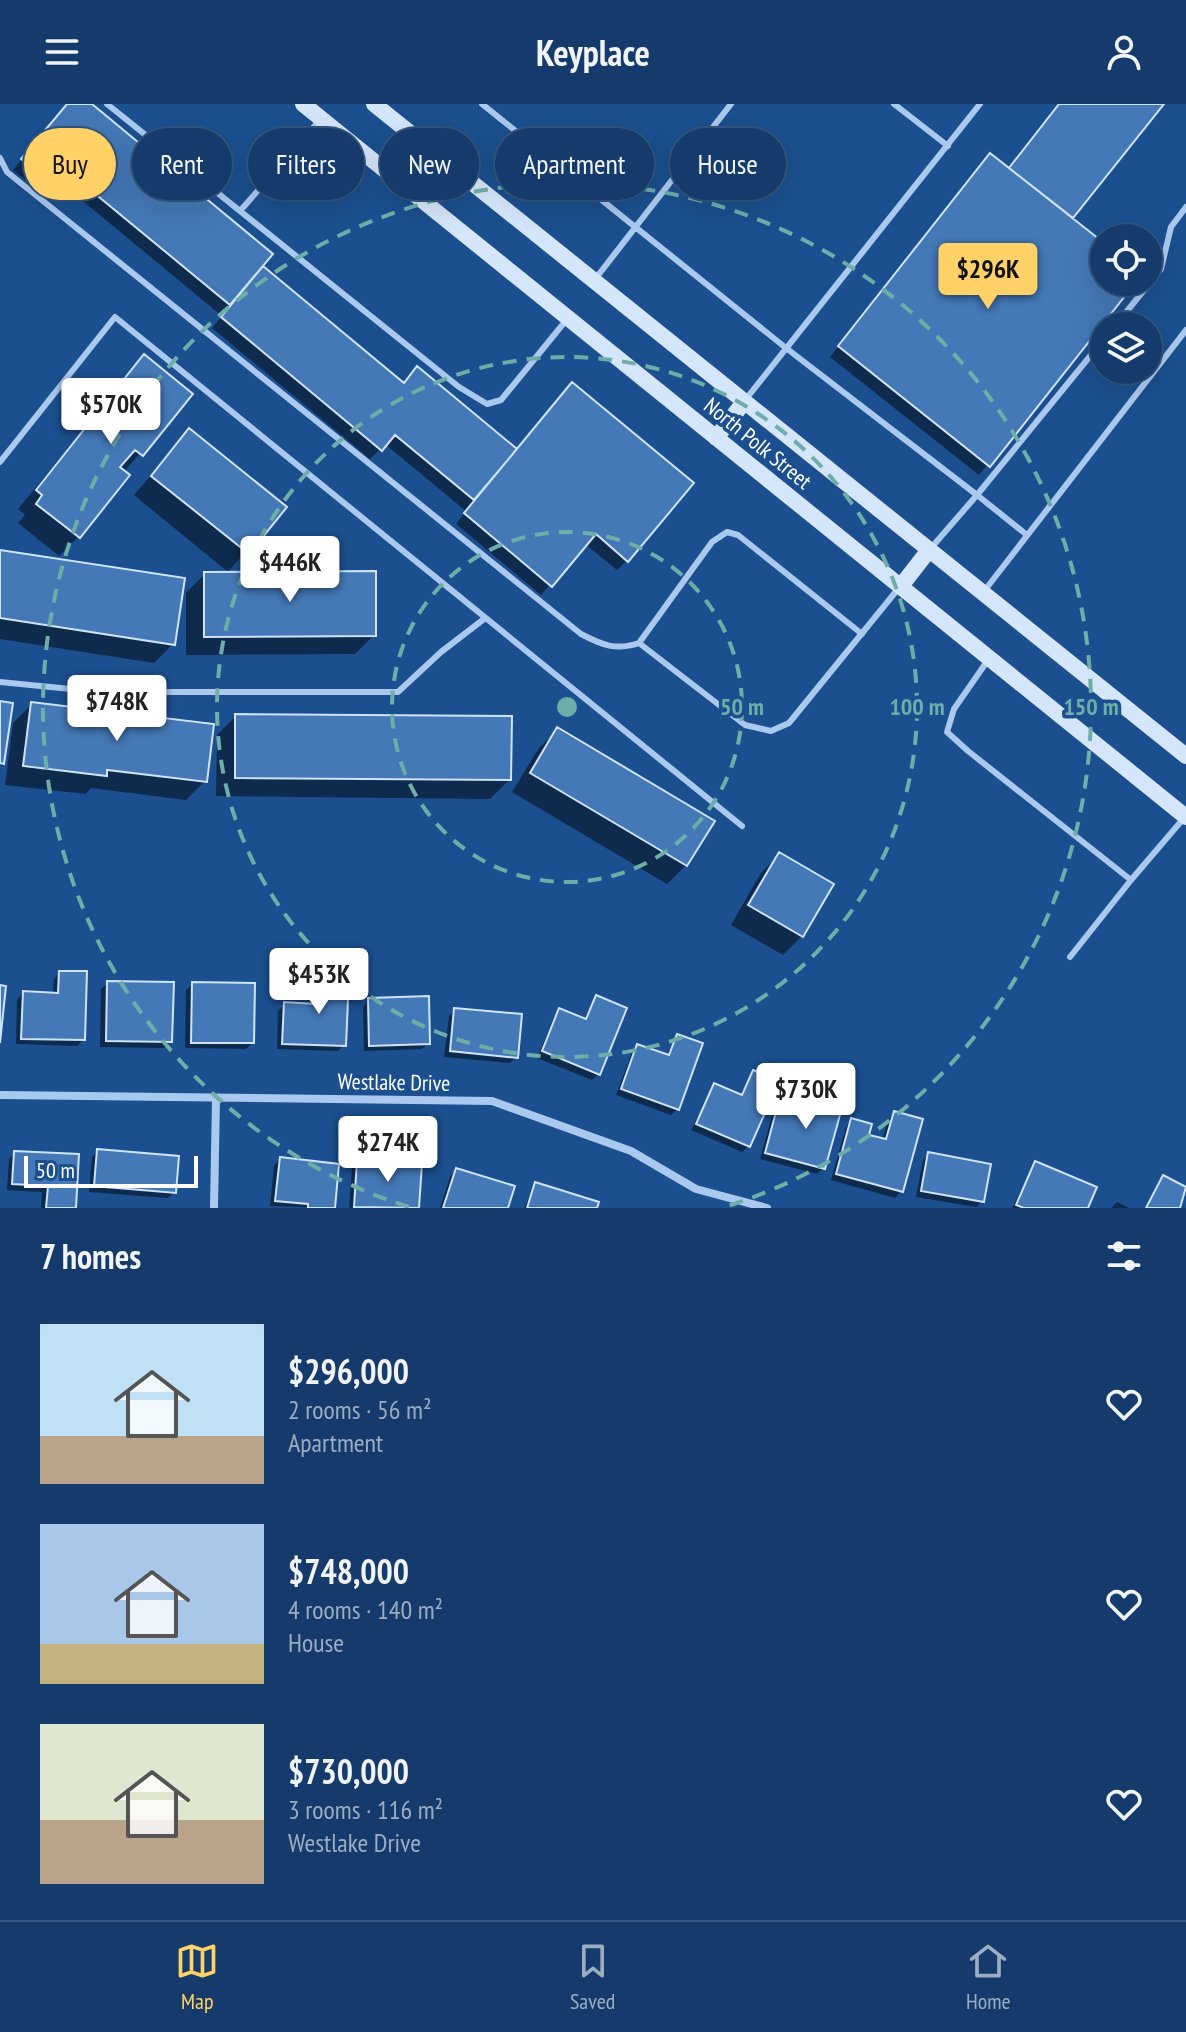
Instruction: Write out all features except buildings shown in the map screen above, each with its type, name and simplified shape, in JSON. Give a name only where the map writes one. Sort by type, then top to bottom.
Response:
[{"type":"main road","name":"North Polk Street","points":[[303,104],[1186,816]]},
{"type":"main road","points":[[321,118],[332,104]]},
{"type":"main road","name":"North Polk Street","points":[[374,104],[1186,756]]},
{"type":"main road","points":[[716,438],[744,402]]},
{"type":"main road","points":[[901,586],[929,550]]},
{"type":"street","name":"Westlake Drive","points":[[0,1095],[492,1101],[631,1151],[696,1189],[767,1208]]},
{"type":"street","points":[[214,1208],[216,1098]]},
{"type":"lane","points":[[107,104],[459,387],[487,404],[501,400],[568,318]]},
{"type":"lane","points":[[482,104],[634,228],[1027,535]]},
{"type":"lane","points":[[594,281],[731,104]]},
{"type":"lane","points":[[894,104],[948,146]]},
{"type":"lane","points":[[744,402],[980,104]]},
{"type":"lane","points":[[240,211],[321,118]]},
{"type":"lane","points":[[0,158],[7,172],[581,634],[604,646],[624,648],[639,643],[712,542],[727,532],[738,535],[862,634]]},
{"type":"lane","points":[[1126,312],[1161,269],[1171,227],[1186,207]]},
{"type":"lane","points":[[0,462],[115,317],[742,826]]},
{"type":"lane","points":[[982,593],[1186,330]]},
{"type":"lane","points":[[929,550],[1090,356]]},
{"type":"lane","points":[[639,643],[745,725],[771,731],[789,723],[901,586]]},
{"type":"lane","points":[[0,682],[101,692],[398,692],[441,652],[484,619]]},
{"type":"lane","points":[[989,658],[954,709],[947,732],[1131,880]]},
{"type":"lane","points":[[1070,957],[1186,816]]}]
